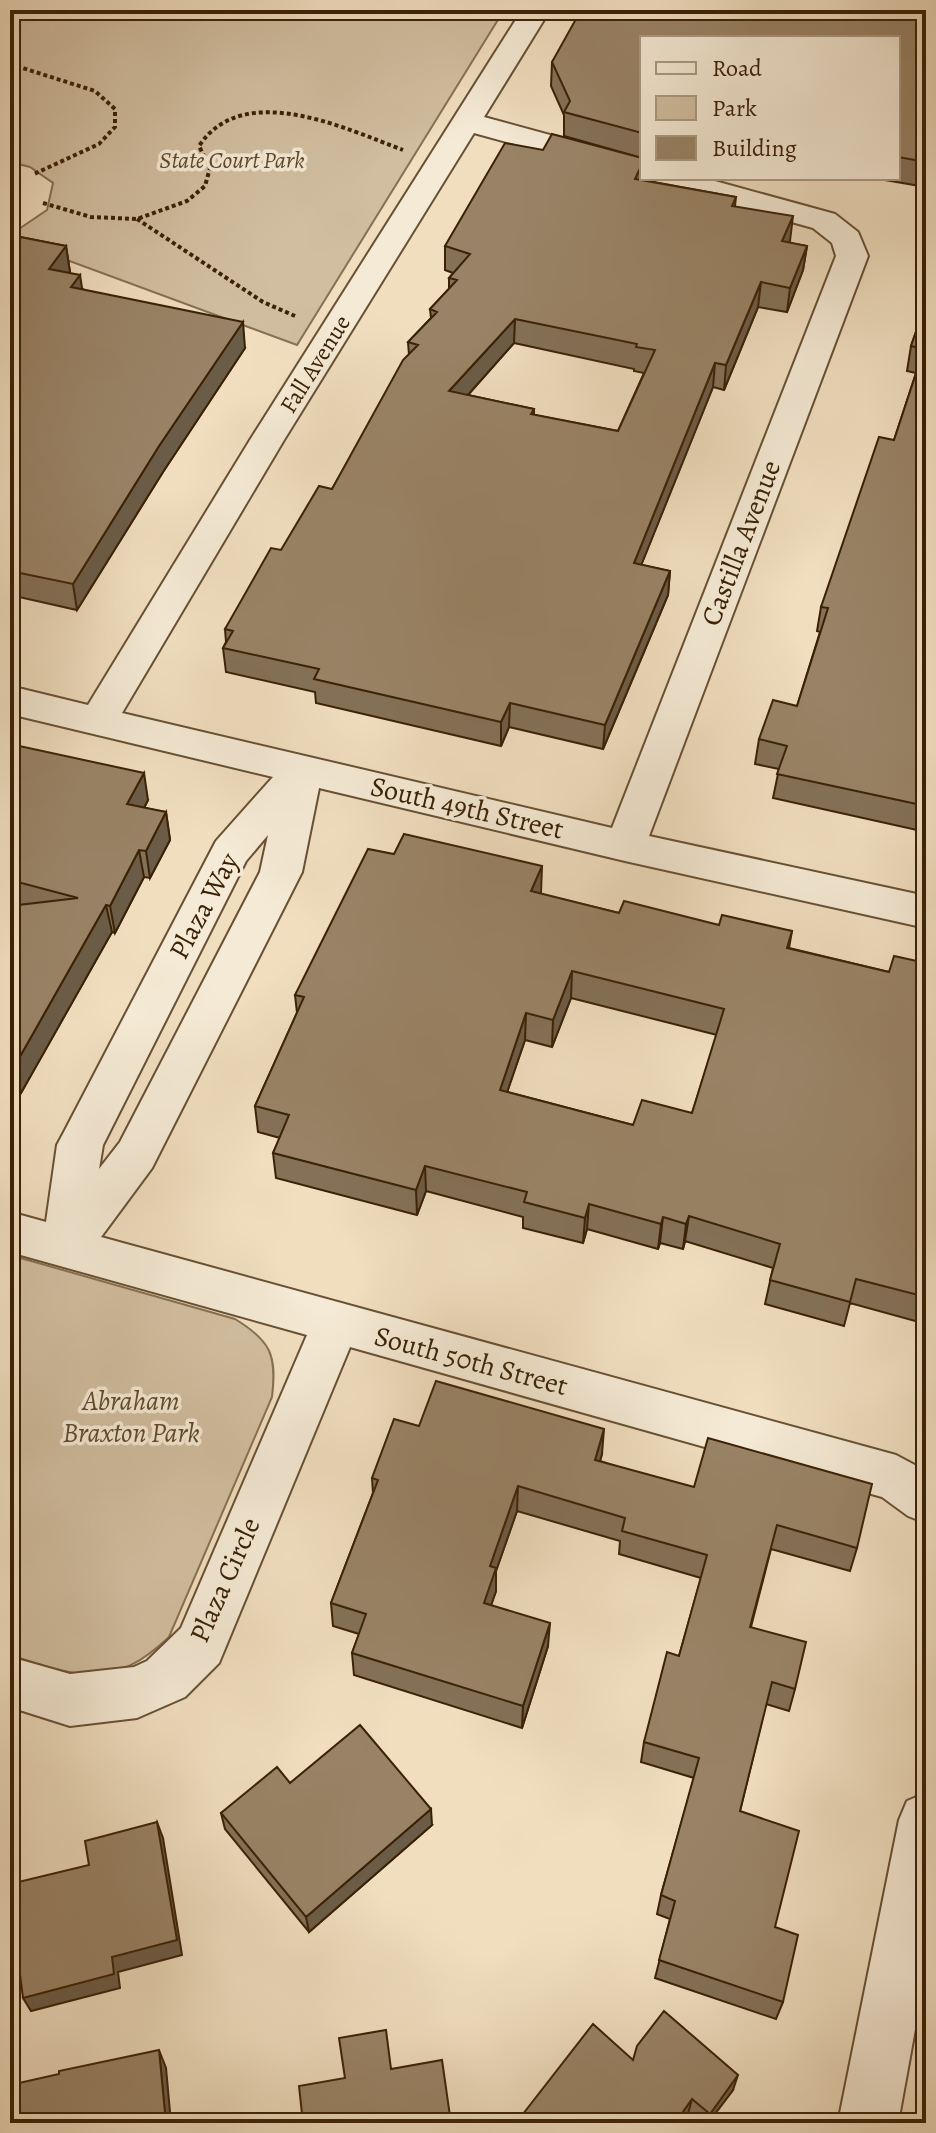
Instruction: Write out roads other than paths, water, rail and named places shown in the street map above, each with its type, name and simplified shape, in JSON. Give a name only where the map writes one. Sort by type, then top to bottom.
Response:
[{"type":"street","name":"Fall Avenue","points":[[98,721],[267,440],[469,122],[536,10]]},
{"type":"street","points":[[469,122],[628,166]]},
{"type":"street","name":"Castilla Avenue","points":[[625,846],[852,256],[847,239],[824,221],[676,180]]},
{"type":"street","name":"South 49th Street","points":[[10,700],[625,846],[926,912]]},
{"type":"street","name":"Plaza Way","points":[[65,1248],[136,1155],[281,872],[302,770]]},
{"type":"street","name":"South 50th Street","points":[[10,1232],[896,1478],[926,1500]]},
{"type":"street","name":"Plaza Circle","points":[[10,1682],[70,1700],[137,1692],[166,1679],[200,1645],[336,1323]]},
{"type":"street","points":[[868,2123],[926,1820]]},
{"type":"park label","name":"State Court Park","points":[[232,160]]},
{"type":"park label","name":"Abraham Braxton Park","points":[[131,1417]]}]
